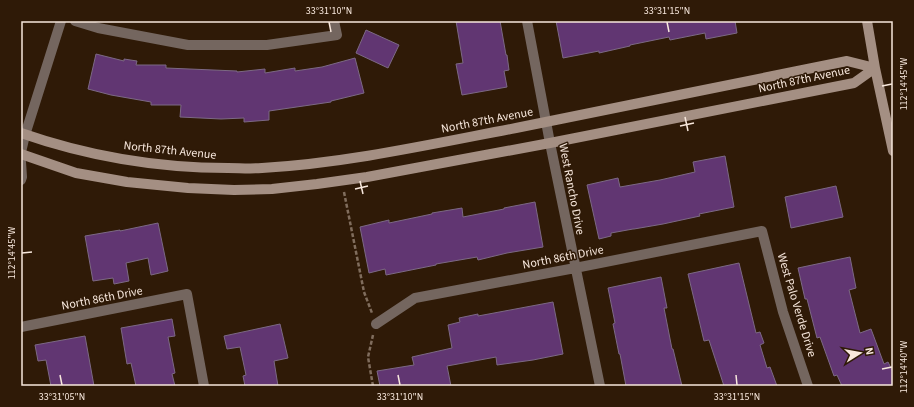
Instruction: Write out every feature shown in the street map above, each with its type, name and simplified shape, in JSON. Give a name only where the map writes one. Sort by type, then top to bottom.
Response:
[{"type":"street","points":[[21,153],[23,134],[61,21]]},
{"type":"street","points":[[75,21],[98,28],[188,45],[267,45],[337,35],[334,21]]},
{"type":"street","name":"West Rancho Drive","points":[[527,21],[550,143],[600,386]]},
{"type":"street","points":[[867,21],[893,151]]},
{"type":"street","name":"North 87th Avenue","points":[[23,134],[59,145],[120,159],[198,168],[260,169],[311,164],[366,156],[546,122],[847,61],[876,68]]},
{"type":"street","name":"North 87th Avenue","points":[[21,153],[76,172],[127,182],[188,188],[234,190],[272,189],[367,177],[550,143],[854,83],[876,68]]},
{"type":"street","points":[[21,162],[21,180]]},
{"type":"street","name":"North 86th Drive","points":[[376,324],[414,298],[762,231]]},
{"type":"street","name":"West Palo Verde Drive","points":[[762,231],[783,312],[808,386]]},
{"type":"street","name":"North 86th Drive","points":[[21,327],[187,294],[204,386]]},
{"type":"path","points":[[342,181],[364,292],[376,324],[368,357],[373,386]]},
{"type":"building","points":[[456,21],[500,21],[509,70],[504,71],[507,87],[462,95],[456,64],[463,63]]},
{"type":"building","points":[[556,21],[735,21],[737,33],[706,39],[705,33],[670,40],[669,37],[599,53],[599,51],[563,58]]},
{"type":"building","points":[[366,30],[399,45],[388,68],[356,53]]},
{"type":"building","points":[[96,54],[124,61],[124,59],[137,61],[136,65],[166,65],[166,68],[237,72],[265,69],[265,73],[295,68],[295,71],[322,67],[355,58],[364,93],[331,102],[269,111],[269,120],[244,122],[244,118],[221,119],[180,117],[181,105],[151,105],[151,102],[111,95],[88,89]]},
{"type":"building","points":[[725,156],[734,207],[699,214],[700,216],[663,224],[611,233],[611,236],[599,239],[587,185],[618,178],[620,187],[660,180],[695,172],[693,162]]},
{"type":"building","points":[[836,186],[843,217],[791,228],[785,197]]},
{"type":"building","points":[[535,202],[543,247],[478,260],[477,257],[436,264],[386,275],[385,269],[369,273],[360,227],[389,220],[389,223],[462,208],[463,217]]},
{"type":"building","points":[[158,223],[168,271],[151,275],[148,258],[126,263],[129,281],[114,284],[113,278],[93,281],[85,236],[120,231]]},
{"type":"building","points":[[850,257],[856,288],[849,290],[860,333],[871,329],[884,364],[888,362],[893,372],[893,386],[842,386],[837,375],[834,376],[820,337],[817,338],[807,299],[805,299],[798,268]]},
{"type":"building","points":[[739,263],[756,333],[760,332],[764,343],[760,345],[767,368],[770,367],[777,386],[724,386],[709,340],[704,341],[688,274]]},
{"type":"building","points":[[661,277],[667,308],[664,308],[672,349],[682,386],[626,386],[613,324],[615,323],[608,288]]},
{"type":"building","points":[[553,302],[563,354],[497,365],[496,357],[447,366],[451,386],[380,386],[377,371],[414,365],[412,357],[452,348],[448,325],[460,322],[459,318],[478,314],[478,316]]},
{"type":"building","points":[[172,319],[175,336],[168,337],[175,373],[172,374],[175,386],[136,386],[131,363],[127,364],[121,328]]},
{"type":"building","points":[[280,324],[288,358],[274,361],[278,386],[245,386],[243,376],[246,375],[240,347],[227,349],[224,336]]},
{"type":"building","points":[[85,336],[94,386],[51,386],[46,360],[38,361],[35,345]]}]
